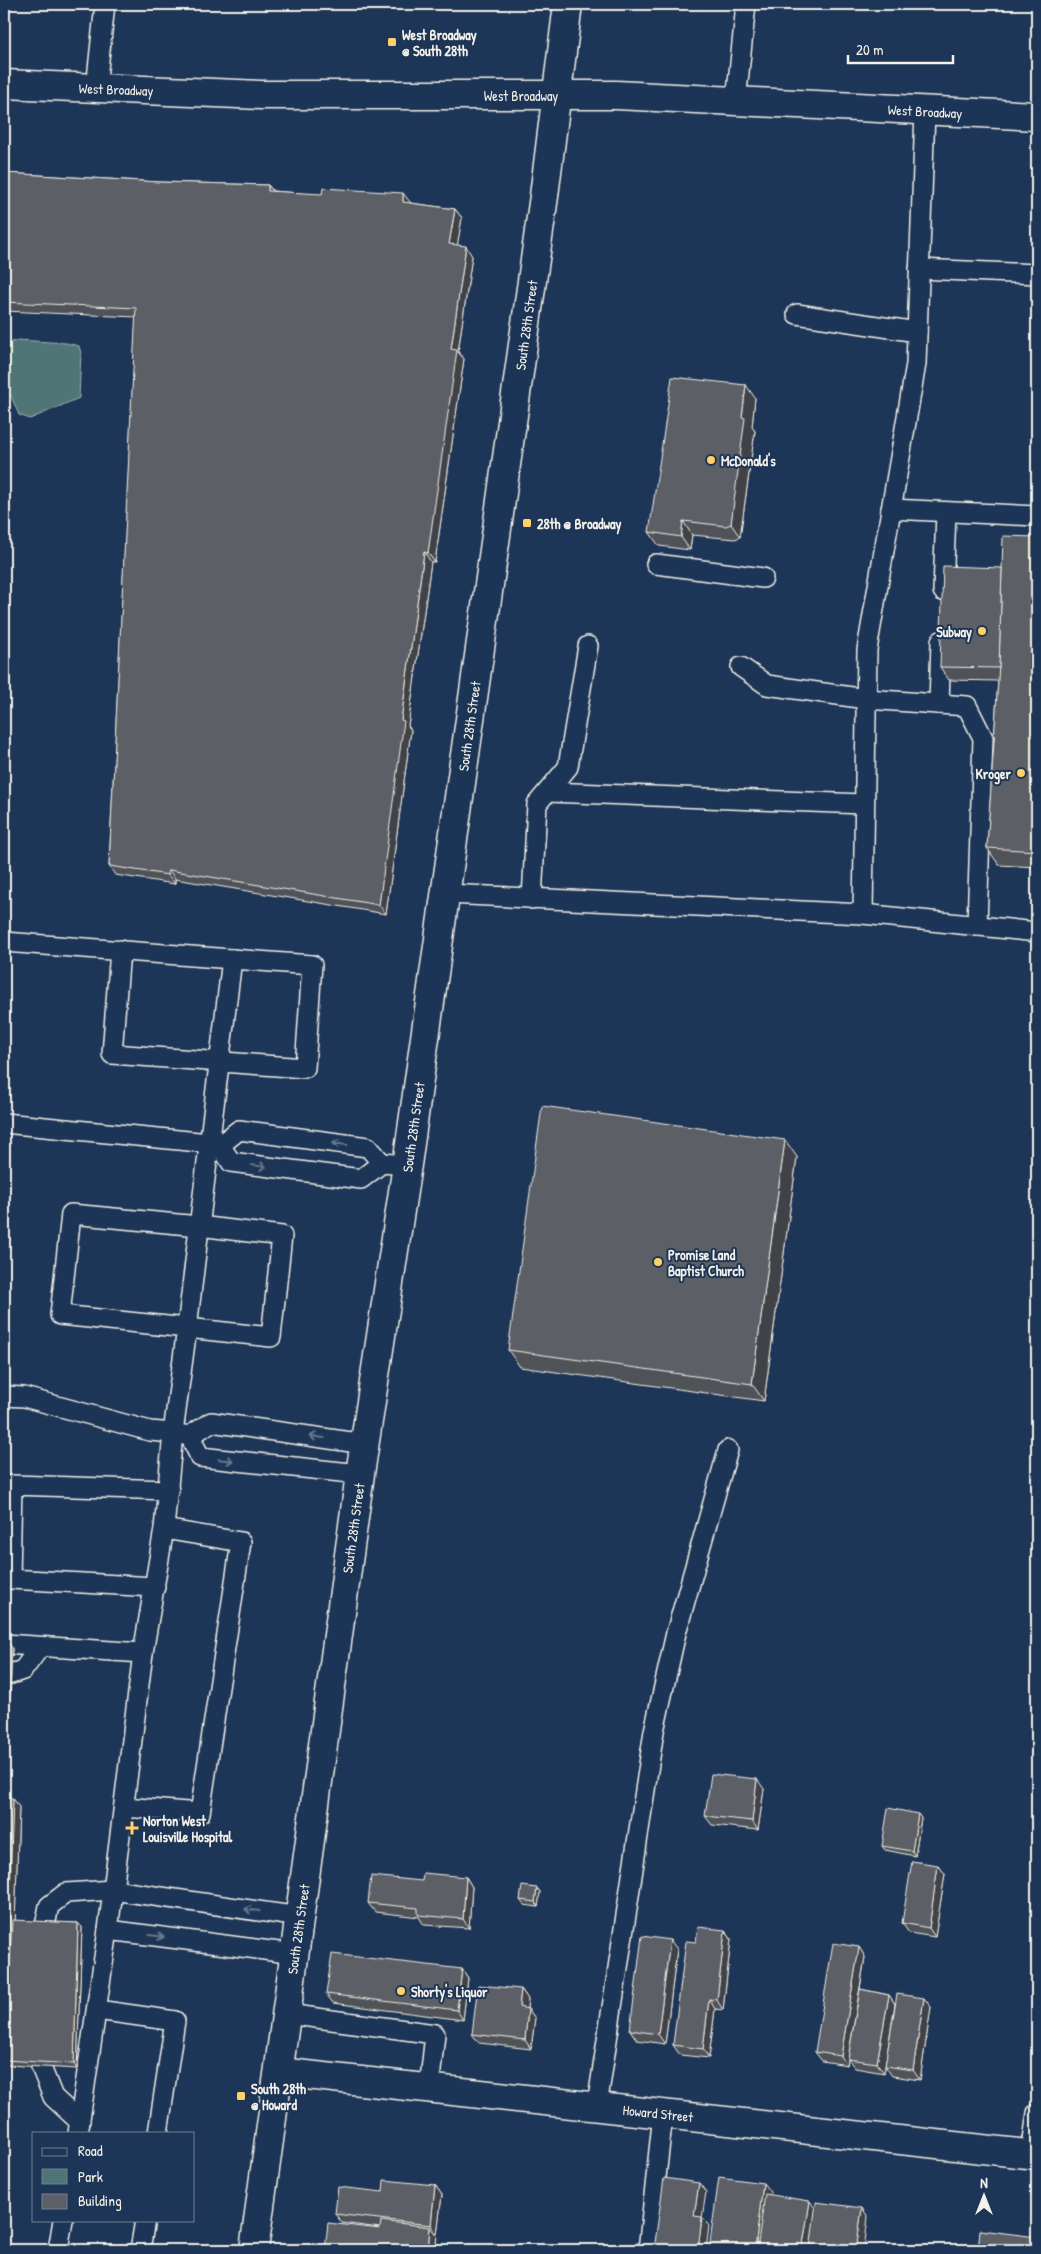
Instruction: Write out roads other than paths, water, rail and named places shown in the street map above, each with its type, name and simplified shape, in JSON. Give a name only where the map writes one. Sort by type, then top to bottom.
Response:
[{"type":"street","name":"South 28th Street","points":[[254,2250],[365,1444],[394,1164],[446,894],[568,4]]},
{"type":"street","name":"West Broadway","points":[[4,84],[262,95],[616,95],[1037,116]]},
{"type":"street","name":"Howard Street","points":[[279,2072],[1034,2155]]},
{"type":"lane","points":[[96,88],[105,4]]},
{"type":"lane","points":[[736,102],[746,4]]},
{"type":"lane","points":[[863,914],[867,650],[916,364],[926,111]]},
{"type":"lane","points":[[919,269],[1037,274]]},
{"type":"lane","points":[[797,314],[917,332]]},
{"type":"lane","points":[[890,509],[1037,516]]},
{"type":"lane","points":[[942,608],[946,512]]},
{"type":"lane","points":[[656,564],[763,578]]},
{"type":"lane","points":[[939,704],[942,627]]},
{"type":"lane","points":[[532,899],[537,804],[568,768],[588,646]]},
{"type":"lane","points":[[741,666],[767,685],[866,699],[967,706],[982,738],[978,926]]},
{"type":"lane","points":[[548,792],[864,804]]},
{"type":"lane","points":[[446,894],[863,914],[1037,932]]},
{"type":"lane","points":[[4,942],[120,950],[312,965],[305,1068],[112,1054],[120,950]]},
{"type":"lane","points":[[79,2128],[108,1930],[143,1653],[164,1529],[168,1490],[182,1435],[187,1328],[199,1226],[214,1144],[219,1062],[232,959]]},
{"type":"lane","points":[[4,1123],[214,1144],[239,1130],[368,1147],[394,1164]]},
{"type":"lane","points":[[214,1144],[231,1162],[361,1180],[394,1164]]},
{"type":"lane","points":[[71,1214],[282,1236],[271,1337],[187,1328],[60,1315],[71,1214]]},
{"type":"lane","points":[[4,1396],[24,1397],[150,1431],[182,1435],[211,1422],[365,1444]]},
{"type":"lane","points":[[182,1435],[200,1457],[360,1474]]},
{"type":"lane","points":[[597,2106],[654,1731],[676,1633],[728,1450]]},
{"type":"lane","points":[[155,1587],[10,1579],[12,1485],[168,1490]]},
{"type":"lane","points":[[124,1807],[200,1813],[241,1542],[164,1529]]},
{"type":"lane","points":[[4,1644],[143,1653]]},
{"type":"lane","points":[[11,1674],[23,1670],[40,1647]]},
{"type":"lane","points":[[45,1926],[49,1906],[66,1893],[113,1890],[300,1917]]},
{"type":"lane","points":[[108,1930],[295,1954]]},
{"type":"lane","points":[[97,2010],[176,2021],[158,2132]]},
{"type":"lane","points":[[287,2014],[435,2034],[430,2088]]},
{"type":"lane","points":[[41,2067],[53,2097],[79,2128]]},
{"type":"lane","points":[[1034,2155],[1037,2113]]},
{"type":"lane","points":[[648,2250],[663,2114]]},
{"type":"lane","points":[[58,2250],[63,2222]]},
{"type":"lane","points":[[140,2250],[145,2222]]},
{"type":"place","name":"West Broadway @ South 28th","points":[[392,42]]},
{"type":"place","name":"McDonald's","points":[[711,460]]},
{"type":"place","name":"28th @ Broadway","points":[[527,523]]},
{"type":"place","name":"Subway","points":[[982,631]]},
{"type":"place","name":"Kroger","points":[[1021,773]]},
{"type":"place","name":"Promise Land Baptist Church","points":[[658,1262]]},
{"type":"place","name":"Norton West Louisville Hospital","points":[[132,1828]]},
{"type":"place","name":"Shorty's Liquor","points":[[401,1991]]},
{"type":"place","name":"South 28th @ Howard","points":[[241,2096]]}]
